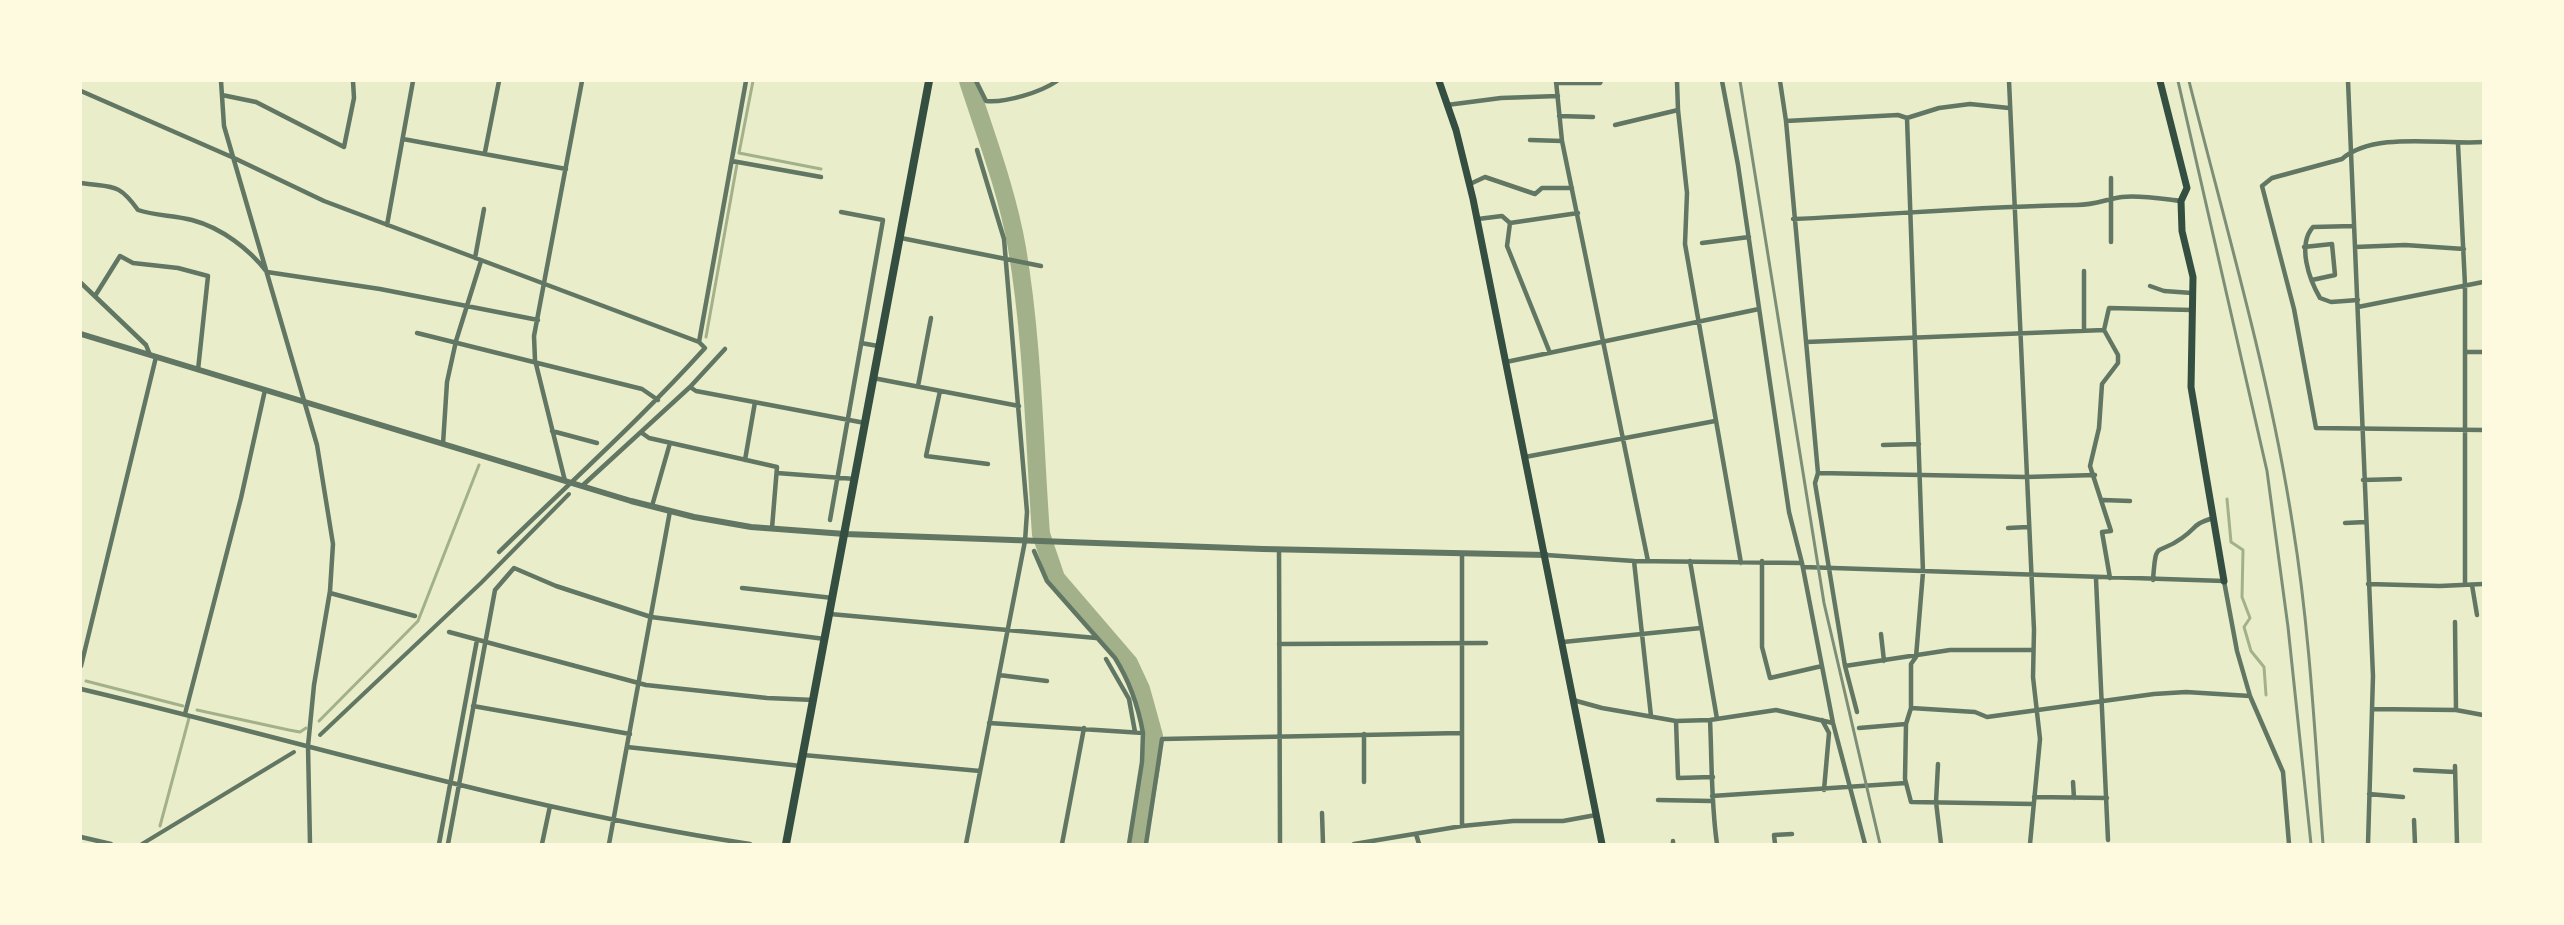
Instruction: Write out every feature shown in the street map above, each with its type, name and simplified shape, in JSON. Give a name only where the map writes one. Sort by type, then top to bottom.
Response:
[{"type":"main road","points":[[786,844],[929,81]]},
{"type":"main road","points":[[1439,81],[1470,184],[1478,219],[1602,844]]},
{"type":"main road","points":[[2160,81],[2187,188],[2181,201],[2182,231],[2193,277],[2191,387],[2224,581]]},
{"type":"street","points":[[221,81],[224,126],[317,445],[333,544],[330,593],[314,685],[308,746],[310,844]]},
{"type":"street","points":[[222,95],[256,102],[344,147],[354,98],[353,81]]},
{"type":"street","points":[[387,225],[413,81]]},
{"type":"street","points":[[485,152],[499,81]]},
{"type":"street","points":[[568,482],[552,431],[535,360],[534,336],[582,81]]},
{"type":"street","points":[[699,342],[746,81]]},
{"type":"street","points":[[976,81],[986,101],[994,102],[1034,91],[1057,81]]},
{"type":"street","points":[[1601,81],[1600,83],[1556,82],[1559,116],[1562,141],[1648,561]]},
{"type":"street","points":[[1677,81],[1687,193],[1685,244],[1741,563]]},
{"type":"street","points":[[1722,81],[1749,237],[1788,512],[1803,565],[1833,723],[1865,844]]},
{"type":"street","points":[[1780,81],[1786,121],[1793,219],[1818,473],[1815,483],[1845,666],[1857,712]]},
{"type":"street","points":[[2009,81],[2034,630],[2032,650],[2040,739],[2030,844]]},
{"type":"street","points":[[2348,81],[2372,709],[2368,844]]},
{"type":"street","points":[[81,91],[234,158],[324,201],[699,342],[705,348],[658,400],[568,482],[499,552]]},
{"type":"street","points":[[1447,105],[1501,98],[1558,96]]},
{"type":"street","points":[[1786,121],[1898,115],[1907,118],[1939,108],[1970,104],[2009,108]]},
{"type":"street","points":[[1615,125],[1678,110]]},
{"type":"street","points":[[1559,116],[1593,117]]},
{"type":"street","points":[[1907,118],[1923,572],[1916,657],[1911,664],[1911,708],[1906,724],[1906,783],[1911,801],[2034,804]]},
{"type":"street","points":[[403,139],[485,152],[566,169]]},
{"type":"street","points":[[1530,140],[1562,141]]},
{"type":"street","points":[[2483,142],[2458,144],[2388,142],[2349,152],[2342,159],[2272,178],[2262,186],[2294,309],[2316,428],[2483,430]]},
{"type":"street","points":[[2458,144],[2465,285],[2465,585]]},
{"type":"street","points":[[966,844],[1026,541],[1027,512],[1008,259],[977,150]]},
{"type":"street","points":[[732,161],[821,177]]},
{"type":"street","points":[[1470,184],[1485,177],[1535,194],[1542,188],[1572,188]]},
{"type":"street","points":[[2111,178],[2111,242]]},
{"type":"street","points":[[81,183],[122,189],[130,195],[138,210],[193,220],[216,231],[255,256],[267,272],[371,287],[538,320]]},
{"type":"street","points":[[1793,219],[2013,208],[2111,201],[2122,197],[2181,201]]},
{"type":"street","points":[[475,258],[484,209]]},
{"type":"street","points":[[830,520],[883,220],[841,212]]},
{"type":"street","points":[[1510,224],[1578,213]]},
{"type":"street","points":[[1478,219],[1502,216],[1510,224]]},
{"type":"street","points":[[1510,224],[1507,246],[1550,353]]},
{"type":"street","points":[[2354,226],[2313,227],[2306,236],[2304,247],[2312,280],[2320,298],[2331,302],[2358,300]]},
{"type":"street","points":[[901,237],[1041,266]]},
{"type":"street","points":[[1702,243],[1749,237]]},
{"type":"street","points":[[2304,247],[2324,243],[2332,244],[2334,249],[2335,275],[2312,280]]},
{"type":"street","points":[[2355,247],[2405,245],[2464,249]]},
{"type":"street","points":[[95,296],[120,256],[133,263],[178,268],[208,276],[198,370]]},
{"type":"street","points":[[443,444],[447,382],[456,342],[481,261]]},
{"type":"street","points":[[2084,271],[2084,330]]},
{"type":"street","points":[[2358,307],[2483,282]]},
{"type":"street","points":[[81,283],[146,345],[153,356],[81,666]]},
{"type":"street","points":[[2150,286],[2164,291],[2192,293]]},
{"type":"street","points":[[2109,578],[2102,532],[2112,531],[2091,466],[2098,428],[2102,384],[2118,363],[2118,356],[2104,330],[2109,308],[2192,310]]},
{"type":"street","points":[[1506,362],[1759,309]]},
{"type":"street","points":[[918,386],[931,318]]},
{"type":"street","points":[[1806,342],[2104,330]]},
{"type":"street","points":[[417,333],[535,360],[642,389],[658,400]]},
{"type":"street","points":[[81,334],[652,506],[772,528],[845,534],[1053,542],[1546,555],[1635,561],[1741,563],[1762,561],[1923,572],[2096,579],[2224,581],[2237,651],[2250,696],[2283,772],[2289,844]]},
{"type":"street","points":[[861,343],[878,346]]},
{"type":"street","points":[[582,486],[642,433],[690,387],[725,349]]},
{"type":"street","points":[[2466,352],[2483,352]]},
{"type":"street","points":[[873,378],[1019,406]]},
{"type":"street","points":[[690,387],[696,391],[865,423]]},
{"type":"street","points":[[185,714],[241,498],[265,390]]},
{"type":"street","points":[[940,391],[926,456],[988,464]]},
{"type":"street","points":[[745,460],[755,402]]},
{"type":"street","points":[[1525,457],[1715,421]]},
{"type":"street","points":[[552,431],[597,443]]},
{"type":"street","points":[[642,433],[649,438],[777,467],[772,528]]},
{"type":"street","points":[[652,506],[670,442]]},
{"type":"street","points":[[1883,445],[1919,444]]},
{"type":"street","points":[[777,473],[855,479]]},
{"type":"street","points":[[1818,473],[2026,477],[2095,475]]},
{"type":"street","points":[[2363,480],[2400,479]]},
{"type":"street","points":[[320,735],[481,583],[569,494]]},
{"type":"street","points":[[2103,500],[2130,501]]},
{"type":"street","points":[[609,844],[670,511]]},
{"type":"street","points":[[2153,580],[2155,555],[2159,548],[2182,538],[2196,523],[2214,518]]},
{"type":"street","points":[[2344,523],[2366,522]]},
{"type":"street","points":[[2008,528],[2028,527]]},
{"type":"street","points":[[1279,549],[1280,844]]},
{"type":"street","points":[[1034,551],[1047,581],[1115,658],[1128,680],[1138,708],[1143,733],[1142,762],[1129,844]]},
{"type":"street","points":[[1462,554],[1462,826]]},
{"type":"street","points":[[1635,561],[1651,716]]},
{"type":"street","points":[[1690,561],[1717,719]]},
{"type":"street","points":[[1762,561],[1762,647],[1770,678],[1822,666]]},
{"type":"street","points":[[448,844],[495,590],[514,568],[556,586],[651,617],[825,639]]},
{"type":"street","points":[[2096,579],[2108,840]]},
{"type":"street","points":[[2368,584],[2483,584]]},
{"type":"street","points":[[2472,585],[2477,615]]},
{"type":"street","points":[[742,588],[833,598]]},
{"type":"street","points":[[330,593],[415,616]]},
{"type":"street","points":[[830,614],[1096,638]]},
{"type":"street","points":[[2455,622],[2456,710]]},
{"type":"street","points":[[1563,642],[1701,628]]},
{"type":"street","points":[[450,632],[639,683],[767,698],[814,700]]},
{"type":"street","points":[[1881,634],[1884,661]]},
{"type":"street","points":[[440,844],[477,640]]},
{"type":"street","points":[[1279,644],[1486,643]]},
{"type":"street","points":[[1845,666],[1950,650],[2032,650]]},
{"type":"street","points":[[1106,659],[1129,699],[1135,732]]},
{"type":"street","points":[[999,675],[1047,681]]},
{"type":"street","points":[[81,689],[459,785],[614,820],[750,844]]},
{"type":"street","points":[[1911,708],[1975,712],[1987,717],[2036,712],[2154,693],[2186,692],[2250,696]]},
{"type":"street","points":[[1573,700],[1602,708],[1676,721],[1710,720],[1776,710],[1833,723]]},
{"type":"street","points":[[473,706],[630,734]]},
{"type":"street","points":[[2372,709],[2456,710],[2483,715]]},
{"type":"street","points":[[1710,720],[1713,777],[1711,799],[1717,844]]},
{"type":"street","points":[[1822,720],[1829,733],[1824,790]]},
{"type":"street","points":[[1676,721],[1678,778],[1713,777]]},
{"type":"street","points":[[989,723],[1143,733]]},
{"type":"street","points":[[1859,728],[1906,724]]},
{"type":"street","points":[[1062,844],[1084,728]]},
{"type":"street","points":[[1364,734],[1364,782]]},
{"type":"street","points":[[1146,844],[1162,739],[1278,735],[1461,734]]},
{"type":"street","points":[[627,747],[801,766]]},
{"type":"street","points":[[142,844],[294,752]]},
{"type":"street","points":[[803,755],[980,771]]},
{"type":"street","points":[[1938,764],[1936,802],[1941,844]]},
{"type":"street","points":[[2415,770],[2455,769],[2457,844]]},
{"type":"street","points":[[2073,782],[2074,798]]},
{"type":"street","points":[[1658,800],[1711,799],[1824,790],[1850,785],[1906,783]]},
{"type":"street","points":[[2369,794],[2403,797]]},
{"type":"street","points":[[2034,797],[2107,798]]},
{"type":"street","points":[[542,844],[550,806]]},
{"type":"street","points":[[1322,813],[1323,844]]},
{"type":"street","points":[[1354,844],[1462,826],[1512,821],[1563,821],[1596,814]]},
{"type":"street","points":[[2414,820],[2415,844]]},
{"type":"street","points":[[1416,834],[1419,844]]},
{"type":"street","points":[[1776,844],[1774,835],[1792,834]]},
{"type":"street","points":[[81,837],[111,844]]},
{"type":"waterway","points":[[753,81],[739,153],[821,169]]},
{"type":"waterway","points":[[968,81],[1002,185],[1017,248],[1027,319],[1041,534],[1056,578],[1129,663],[1141,689],[1154,736],[1138,844]]},
{"type":"waterway","points":[[706,337],[737,164]]},
{"type":"waterway","points":[[319,721],[418,621],[479,465]]},
{"type":"waterway","points":[[2227,499],[2231,542],[2243,550],[2242,597],[2250,618],[2244,627],[2251,651],[2264,667],[2266,695]]},
{"type":"waterway","points":[[86,681],[183,706]]},
{"type":"waterway","points":[[197,710],[300,732],[306,728]]},
{"type":"waterway","points":[[160,826],[189,718]]},
{"type":"railway","points":[[1740,81],[1824,603],[1880,844]]},
{"type":"railway","points":[[2178,81],[2267,471],[2288,627],[2311,844]]},
{"type":"railway","points":[[2189,81],[2260,359],[2293,527],[2304,606],[2323,844]]}]
